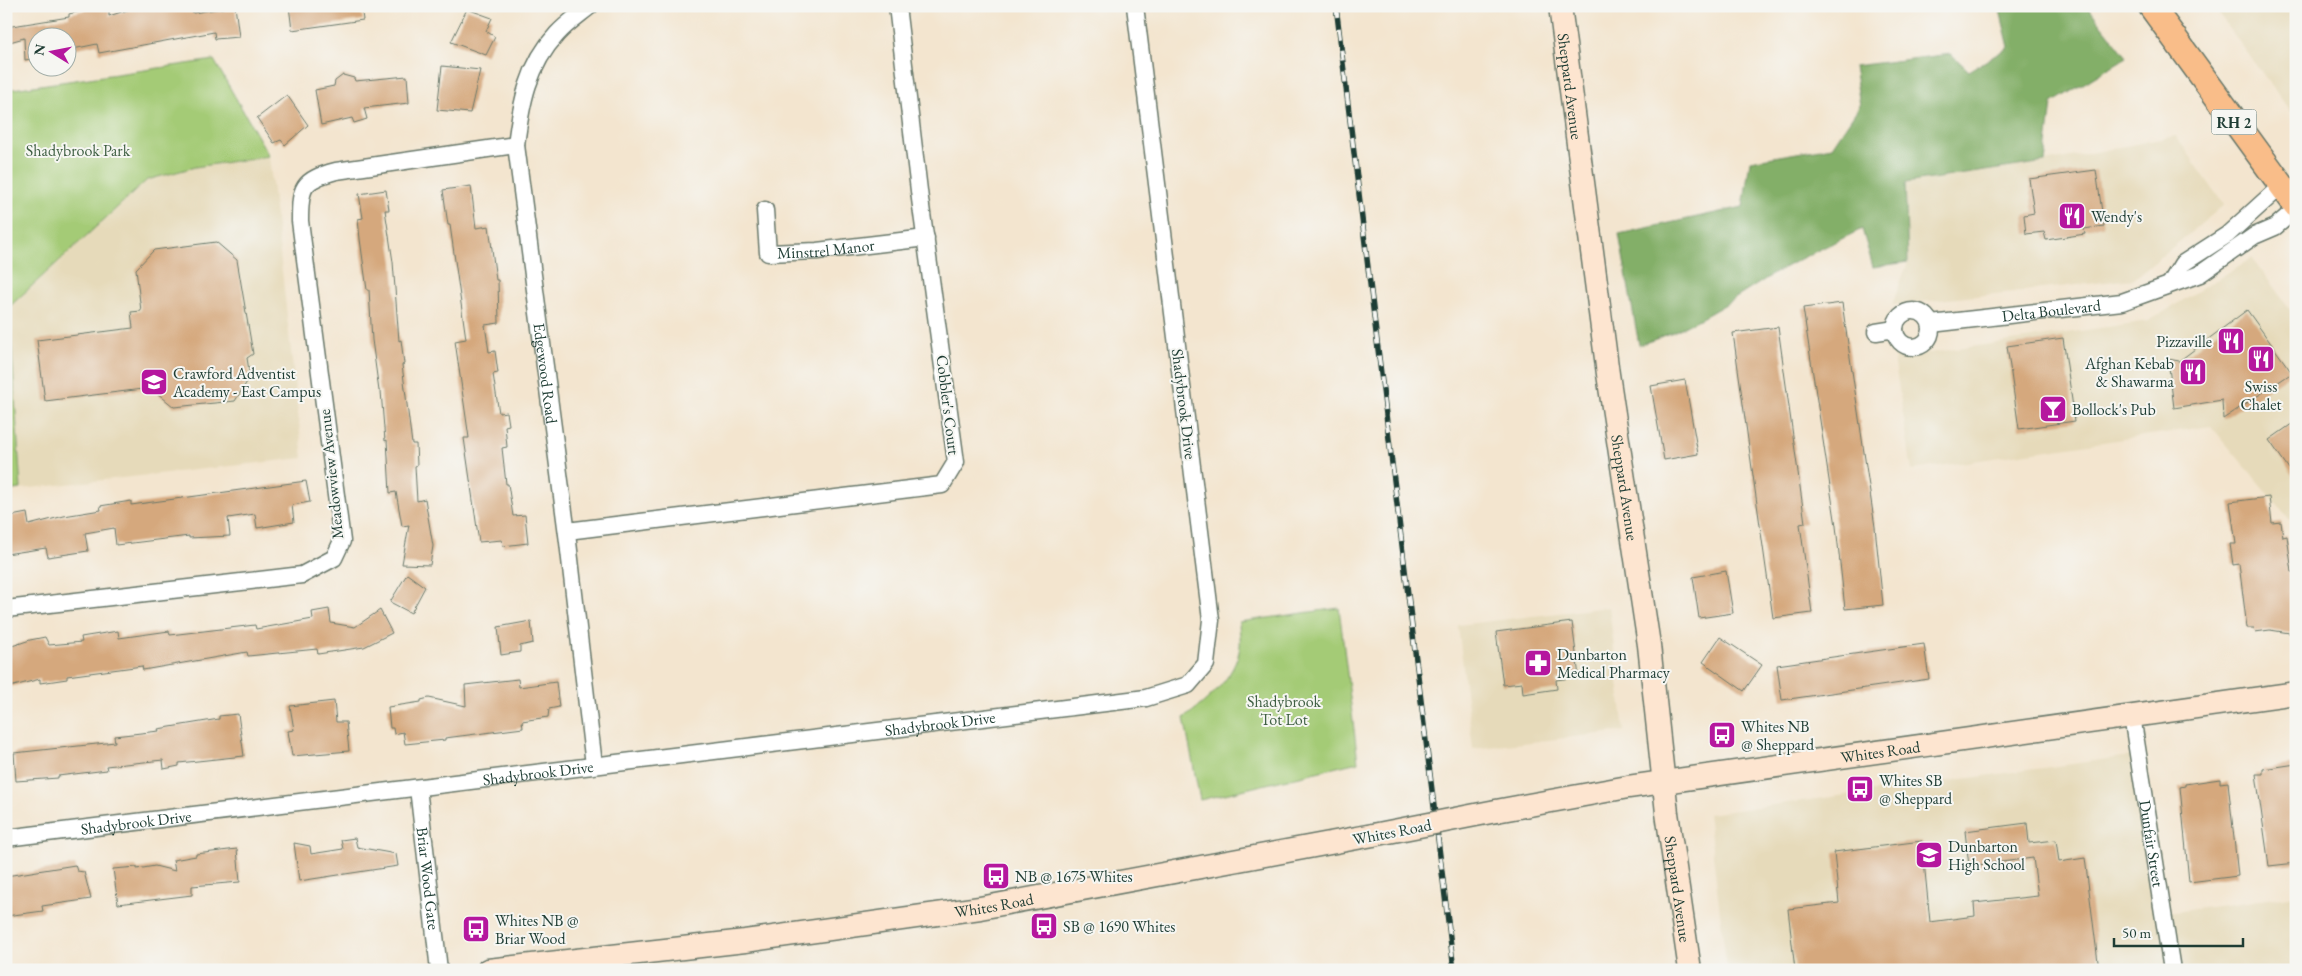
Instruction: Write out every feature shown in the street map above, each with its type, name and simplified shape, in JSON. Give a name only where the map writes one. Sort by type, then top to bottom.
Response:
[{"type":"main road","name":"Sheppard Avenue","points":[[1560,6],[1608,374],[1649,645],[1664,783],[1690,970]]},
{"type":"main road","name":"RH 2","points":[[2151,6],[2289,196]]},
{"type":"main road","name":"Whites Road","points":[[488,970],[744,941],[980,908],[1496,811],[1664,783],[2296,693]]},
{"type":"street","name":"Edgewood Road","points":[[590,6],[558,32],[542,52],[528,82],[520,112],[516,145],[567,531],[594,765]]},
{"type":"street","name":"Cobbler's Court","points":[[567,531],[942,485],[956,462],[897,6]]},
{"type":"street","name":"Shadybrook Drive","points":[[6,838],[1146,698],[1188,684],[1206,664],[1211,620],[1135,6]]},
{"type":"street","name":"Meadowview Avenue","points":[[6,610],[302,575],[334,558],[342,541],[300,220],[300,194],[314,177],[336,170],[516,145]]},
{"type":"street","points":[[2170,284],[2182,264],[2289,196]]},
{"type":"street","name":"Delta Boulevard","points":[[1931,324],[2122,302],[2200,274],[2254,236],[2275,227],[2296,209]]},
{"type":"street","name":"Minstrel Manor","points":[[765,210],[768,253],[817,251],[926,238]]},
{"type":"street","points":[[1913,311],[1924,314],[1931,324],[1930,336],[1927,341],[1917,347],[1911,347],[1900,342],[1895,329],[1902,315],[1913,311]]},
{"type":"street","points":[[1876,332],[1895,329]]},
{"type":"street","name":"Dunfair Street","points":[[2132,716],[2172,970]]},
{"type":"street","name":"Briar Wood Gate","points":[[418,788],[439,970]]},
{"type":"shaded area","points":[[2213,6],[2296,6],[2296,119]]},
{"type":"shaded area","points":[[2176,136],[2224,205],[2134,279],[1892,305],[1908,262],[1904,183],[2045,162]]},
{"type":"shaded area","name":"Crawford Adventist Academy - East Campus","points":[[269,156],[303,458],[21,489],[9,307],[147,180],[195,167]]},
{"type":"shaded area","points":[[2252,258],[2296,317],[2296,527],[2211,426],[1912,470],[1894,358],[2149,321]]},
{"type":"shaded area","points":[[1609,607],[1624,731],[1473,749],[1458,625]]},
{"type":"shaded area","name":"Dunbarton High School","points":[[2130,756],[2153,915],[2296,895],[2296,970],[1727,970],[1708,814]]},
{"type":"green space","points":[[1999,6],[2087,6],[2127,57],[2052,103],[2045,162],[1905,183],[1908,262],[1873,267],[1862,229],[1792,263],[1690,324],[1639,345],[1619,234],[1743,207],[1750,161],[1832,147],[1860,105],[1854,66],[1951,54],[1969,71],[2009,47]]},
{"type":"green space","name":"Shadybrook Park","points":[[214,60],[269,156],[195,167],[147,180],[9,307],[21,489],[6,491],[6,90]]},
{"type":"green space","name":"Shadybrook Tot Lot","points":[[1339,608],[1358,762],[1200,800],[1184,718],[1211,696],[1233,668],[1240,646],[1239,622]]},
{"type":"building","points":[[100,6],[109,6],[109,16],[140,6],[192,6],[193,13],[235,6],[239,37],[215,39],[214,32],[99,53],[97,44],[78,48],[78,28],[28,28],[28,60],[25,60],[24,38],[6,43],[6,27],[69,17],[69,14]]},
{"type":"building","points":[[289,6],[361,6],[363,20],[292,30]]},
{"type":"building","points":[[467,9],[492,18],[486,31],[495,37],[486,55],[451,42]]},
{"type":"building","points":[[442,66],[480,70],[470,113],[437,110]]},
{"type":"building","points":[[343,75],[354,78],[355,81],[407,76],[409,103],[364,108],[367,119],[354,123],[352,118],[321,125],[315,90],[334,86],[335,81]]},
{"type":"building","points":[[287,95],[308,125],[285,145],[281,140],[274,143],[257,118]]},
{"type":"building","points":[[2096,170],[2104,226],[2084,229],[2085,234],[2046,240],[2044,232],[2026,234],[2024,215],[2034,213],[2029,179]]},
{"type":"building","points":[[471,186],[476,228],[489,226],[496,280],[498,280],[499,323],[485,325],[489,352],[495,351],[498,373],[493,374],[499,413],[507,412],[509,425],[505,426],[507,447],[502,448],[506,484],[508,484],[513,516],[525,515],[528,543],[503,546],[502,540],[479,542],[464,438],[469,438],[455,341],[466,339],[450,225],[448,225],[443,190]]},
{"type":"building","points":[[386,190],[389,210],[385,210],[393,262],[399,341],[401,340],[404,364],[402,365],[412,444],[416,444],[417,501],[425,499],[433,546],[430,565],[402,564],[409,525],[402,526],[396,492],[390,493],[387,440],[385,441],[381,391],[379,391],[372,340],[369,290],[367,290],[360,239],[358,219],[363,218],[359,194]]},
{"type":"building","points":[[216,242],[237,260],[253,354],[247,358],[250,377],[235,401],[174,407],[151,388],[45,401],[37,340],[133,328],[131,312],[141,311],[136,269],[154,250]]},
{"type":"building","points":[[1842,303],[1875,527],[1883,605],[1845,609],[1836,526],[1803,308]]},
{"type":"building","points":[[2247,310],[2292,373],[2223,419],[2222,400],[2174,408],[2168,359],[2179,361]]},
{"type":"building","points":[[1778,327],[1805,523],[1800,524],[1812,613],[1773,618],[1733,333]]},
{"type":"building","points":[[2063,338],[2075,421],[2019,429],[2007,346]]},
{"type":"building","points":[[1685,380],[1698,454],[1664,460],[1651,386]]},
{"type":"building","points":[[2296,421],[2296,479],[2269,440]]},
{"type":"building","points":[[306,481],[310,502],[292,505],[294,522],[257,528],[255,514],[228,518],[230,536],[189,538],[189,536],[116,545],[114,528],[85,533],[88,551],[48,557],[46,548],[6,554],[6,517],[27,513],[29,525],[64,516],[101,510],[100,506],[131,501],[131,505]]},
{"type":"building","points":[[2269,497],[2272,523],[2281,522],[2283,537],[2287,536],[2292,572],[2294,572],[2296,584],[2296,634],[2270,630],[2255,632],[2254,628],[2247,628],[2239,564],[2233,565],[2230,544],[2236,544],[2230,502]]},
{"type":"building","points":[[1726,571],[1733,613],[1699,618],[1693,577]]},
{"type":"building","points":[[407,574],[425,587],[411,613],[390,602]]},
{"type":"building","points":[[329,609],[331,623],[355,627],[380,610],[392,633],[364,647],[318,654],[317,649],[248,656],[247,652],[143,670],[142,666],[67,676],[67,679],[40,683],[40,679],[6,688],[6,648],[30,640],[45,637],[49,645],[82,642],[81,637],[118,631],[119,638],[169,631],[170,635],[255,625],[256,629],[313,619],[312,612]]},
{"type":"building","points":[[531,621],[533,643],[520,646],[520,652],[501,655],[498,627]]},
{"type":"building","points":[[1572,622],[1579,677],[1556,680],[1557,689],[1523,694],[1522,683],[1503,685],[1496,632]]},
{"type":"building","points":[[1720,637],[1762,665],[1744,691],[1703,662]]},
{"type":"building","points":[[1924,644],[1929,679],[1782,700],[1777,665]]},
{"type":"building","points":[[518,679],[519,687],[556,682],[559,707],[549,709],[548,717],[522,721],[523,728],[445,738],[445,740],[405,744],[403,732],[394,734],[393,728],[390,728],[388,707],[421,702],[421,700],[429,698],[466,706],[465,685]]},
{"type":"building","points":[[334,701],[336,722],[346,722],[349,751],[292,756],[288,731],[294,730],[290,706]]},
{"type":"building","points":[[238,714],[244,756],[179,763],[179,766],[164,769],[163,760],[106,766],[107,770],[58,776],[58,778],[16,781],[14,753],[115,742],[114,736],[159,731],[158,729],[219,719],[219,716]]},
{"type":"building","points":[[2296,764],[2296,863],[2269,866],[2256,774],[2263,774],[2263,769]]},
{"type":"building","points":[[2220,779],[2220,783],[2228,782],[2238,876],[2189,882],[2180,787],[2185,786],[2185,784]]},
{"type":"building","points":[[2027,823],[2029,843],[2056,840],[2059,862],[2085,858],[2099,970],[1795,970],[1788,909],[1839,903],[1834,852],[1922,841],[1930,922],[1975,916],[1974,903],[2038,896],[2033,858],[1969,866],[1965,831]]},
{"type":"building","points":[[355,838],[357,847],[396,854],[398,866],[299,881],[294,843],[310,846],[311,854],[343,849],[341,840]]},
{"type":"building","points":[[237,849],[240,882],[192,886],[192,895],[118,904],[113,869],[137,867],[137,869],[155,866],[175,871],[173,860],[196,856],[196,854]]},
{"type":"building","points":[[75,865],[77,871],[84,872],[91,899],[42,906],[43,911],[6,916],[6,876]]},
{"type":"railway","points":[[1336,6],[1454,970]]},
{"type":"place","name":"Wendy's","points":[[2072,216]]},
{"type":"place","name":"Pizzaville","points":[[2231,341]]},
{"type":"place","name":"Swiss Chalet","points":[[2261,359]]},
{"type":"place","name":"Afghan Kebab & Shawarma","points":[[2193,372]]},
{"type":"place","name":"Crawford Adventist Academy - East Campus","points":[[154,382]]},
{"type":"place","name":"Bollock's Pub","points":[[2053,409]]},
{"type":"place","name":"Dunbarton Medical Pharmacy","points":[[1538,663]]},
{"type":"place","name":"Whites NB @ Sheppard","points":[[1722,735]]},
{"type":"place","name":"Whites SB @ Sheppard","points":[[1860,789]]},
{"type":"place","name":"Dunbarton High School","points":[[1929,855]]},
{"type":"place","name":"NB @ 1675 Whites","points":[[996,876]]},
{"type":"place","name":"SB @ 1690 Whites","points":[[1044,926]]},
{"type":"place","name":"Whites NB @ Briar Wood","points":[[476,929]]}]
